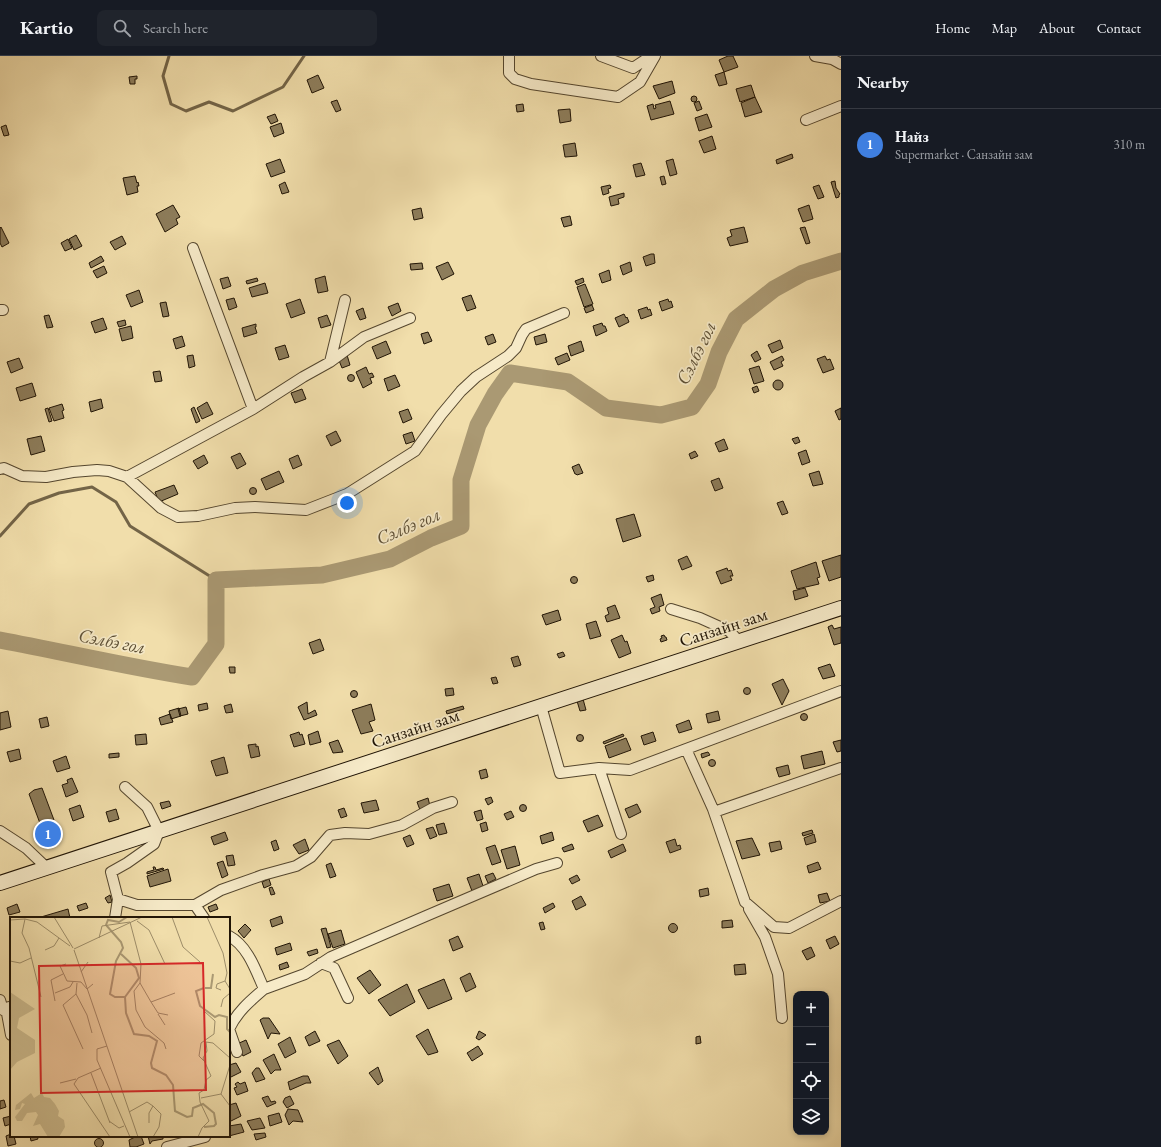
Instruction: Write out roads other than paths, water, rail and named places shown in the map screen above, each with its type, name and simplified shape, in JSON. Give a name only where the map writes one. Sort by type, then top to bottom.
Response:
[{"type":"main road","name":"Санзайн зам","points":[[0,883],[841,608]]},
{"type":"street","points":[[509,56],[509,73],[515,79],[531,84],[618,97],[640,82],[655,56]]},
{"type":"street","points":[[601,56],[633,68],[651,56]]},
{"type":"street","points":[[815,56],[832,59],[841,64]]},
{"type":"street","points":[[806,120],[841,106]]},
{"type":"street","points":[[193,248],[253,409]]},
{"type":"street","points":[[330,362],[345,300]]},
{"type":"street","points":[[0,469],[4,468],[22,476],[38,477],[73,472],[97,470],[109,471],[127,477],[161,508],[178,517],[198,516],[235,508],[255,507],[306,510],[347,494],[415,451],[441,415],[461,391],[476,377],[508,356],[516,348],[526,329],[564,314]]},
{"type":"street","points":[[127,477],[253,409],[303,377],[330,362],[364,337],[410,318]]},
{"type":"street","points":[[671,609],[700,618],[729,631],[739,642]]},
{"type":"street","points":[[541,706],[560,773],[599,768],[630,770],[841,691]]},
{"type":"street","points":[[686,749],[714,812],[746,902],[765,937],[778,974],[782,1018]]},
{"type":"street","points":[[599,768],[621,834]]},
{"type":"street","points":[[714,812],[841,768]]},
{"type":"street","points":[[115,917],[118,898],[111,872],[154,844],[159,831],[147,807],[125,788]]},
{"type":"street","points":[[118,898],[137,905],[195,905],[221,890],[263,875],[296,866],[311,857],[330,835],[368,834],[402,825],[433,808],[452,802]]},
{"type":"street","points":[[0,831],[26,848],[47,868]]},
{"type":"street","points":[[230,1027],[247,1002],[264,989],[305,974],[331,957],[419,919],[536,869],[557,863]]},
{"type":"street","points":[[746,902],[774,928],[789,928],[841,901]]},
{"type":"street","points":[[195,905],[203,917]]},
{"type":"street","points":[[230,937],[237,941],[252,962],[264,989]]},
{"type":"street","points":[[321,963],[334,968],[348,998]]},
{"type":"street","points":[[6,1005],[10,1029]]},
{"type":"street","points":[[231,1041],[237,1052]]},
{"type":"street","points":[[167,1147],[205,1137]]},
{"type":"waterway","points":[[169,56],[163,76],[171,104],[186,111],[209,102],[233,111],[283,87],[304,56]]},
{"type":"waterway","name":"Сэлбэ гол","points":[[0,640],[192,677],[216,644],[216,580],[322,575],[390,559],[431,538],[461,526],[461,480],[478,425],[495,394],[510,373],[568,382],[606,408],[661,415],[692,407],[708,384],[719,352],[736,319],[774,289],[803,273],[841,261]]},
{"type":"waterway","points":[[0,536],[29,504],[59,493],[92,487],[116,502],[130,526],[216,580]]},
{"type":"place","name":"Найз","points":[[48,834]]}]
